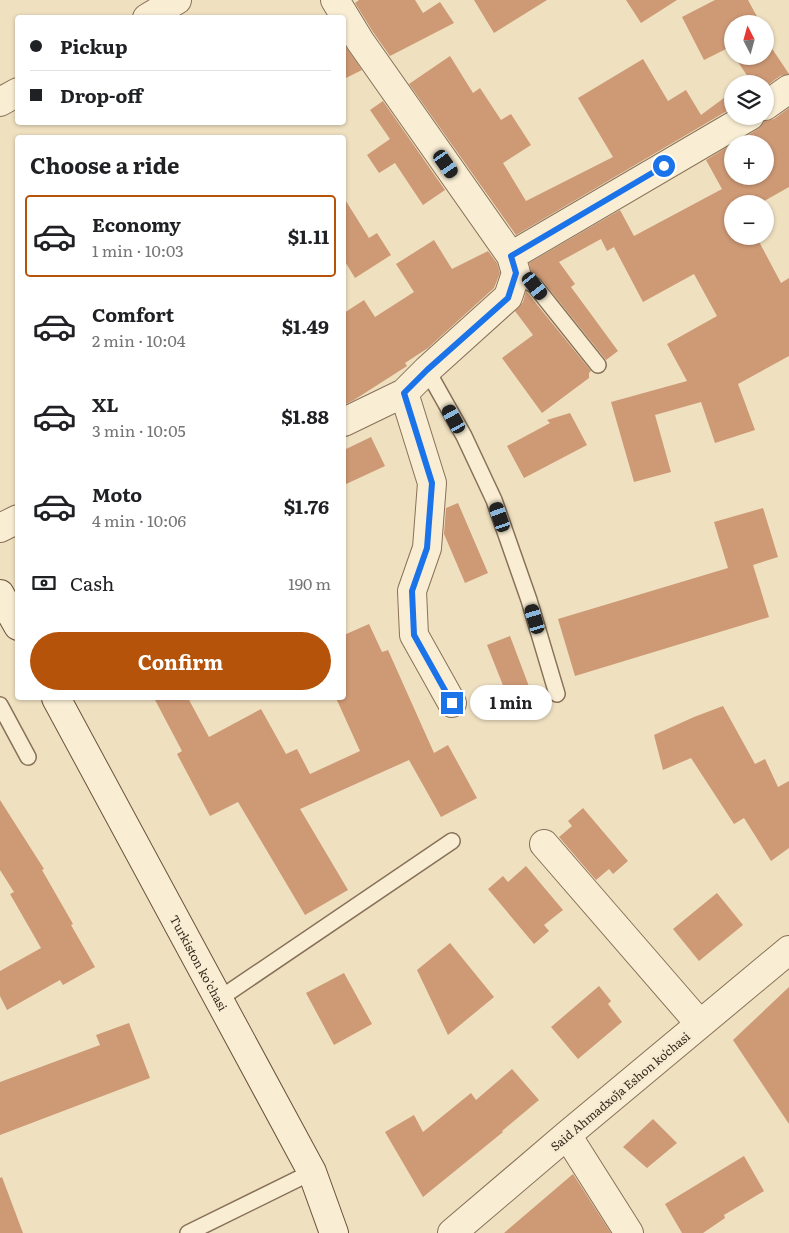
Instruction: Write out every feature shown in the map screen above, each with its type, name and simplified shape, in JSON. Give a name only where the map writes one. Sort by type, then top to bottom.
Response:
[{"type":"street","points":[[152,15],[177,0]]},
{"type":"street","points":[[335,0],[344,15]]},
{"type":"street","points":[[346,18],[513,264],[508,298],[404,393],[346,421]]},
{"type":"street","points":[[774,100],[789,89]]},
{"type":"street","points":[[0,102],[15,94]]},
{"type":"street","points":[[513,264],[736,125]]},
{"type":"street","points":[[404,393],[432,483],[427,548],[412,591],[414,635],[452,703]]},
{"type":"street","points":[[0,528],[15,520]]},
{"type":"street","points":[[1,599],[15,621]]},
{"type":"street","name":"Turkiston ko’chasi","points":[[57,700],[312,1172],[334,1233]]},
{"type":"street","points":[[544,844],[700,1024]]},
{"type":"street","name":"Said Ahmadxoʻja Eshon koʻchasi","points":[[452,1233],[789,950]]},
{"type":"street","points":[[567,1135],[629,1233]]},
{"type":"lane","points":[[513,264],[535,286],[598,365]]},
{"type":"lane","points":[[427,370],[464,436],[494,500],[529,600],[557,694]]},
{"type":"lane","points":[[0,704],[28,757]]},
{"type":"lane","points":[[219,999],[452,841]]},
{"type":"lane","points":[[188,1233],[312,1172]]},
{"type":"building","points":[[359,0],[415,0],[423,13],[440,2],[454,23],[390,56],[355,3]]},
{"type":"building","points":[[474,0],[547,0],[494,33]]},
{"type":"building","points":[[626,0],[677,0],[641,23]]},
{"type":"building","points":[[715,0],[748,0],[756,15],[724,15],[724,50],[704,60],[682,17]]},
{"type":"building","points":[[346,47],[362,70],[346,78]]},
{"type":"building","points":[[774,52],[789,74],[780,76],[774,80],[774,75],[747,75],[740,65],[774,65]]},
{"type":"building","points":[[450,56],[473,93],[480,88],[501,120],[511,114],[531,145],[503,163],[526,201],[613,157],[578,98],[643,59],[668,101],[686,90],[701,115],[724,98],[724,113],[516,235],[409,84]]},
{"type":"building","points":[[383,101],[445,190],[423,205],[395,163],[379,173],[367,155],[390,139],[370,110]]},
{"type":"building","points":[[789,108],[789,187],[774,196],[724,195],[724,245],[761,245],[781,283],[789,278],[789,356],[738,384],[755,430],[715,443],[701,402],[655,415],[671,472],[634,482],[611,402],[687,381],[667,344],[717,316],[694,274],[643,302],[614,247],[607,251],[601,239],[559,262],[575,284],[571,287],[618,351],[606,360],[542,280],[531,272],[529,263],[620,210],[634,236],[722,189],[706,160],[724,149],[724,185],[774,185],[774,135],[748,135],[762,125],[774,125],[774,119]]},
{"type":"building","points":[[346,201],[369,238],[377,233],[391,255],[355,278],[346,263]]},
{"type":"building","points":[[434,240],[452,269],[488,251],[497,263],[500,273],[494,288],[428,348],[405,363],[407,366],[346,404],[346,312],[364,300],[375,317],[414,292],[396,264]]},
{"type":"building","points":[[526,291],[591,371],[589,378],[542,413],[502,358],[533,335],[515,311],[523,302]]},
{"type":"building","points":[[570,413],[587,445],[524,478],[507,446],[550,423],[547,420]]},
{"type":"building","points":[[371,437],[385,466],[346,484],[346,449]]},
{"type":"building","points":[[458,503],[488,573],[465,583],[444,534],[446,508]]},
{"type":"building","points":[[763,508],[778,557],[753,565],[769,617],[575,676],[558,619],[728,568],[714,522]]},
{"type":"building","points":[[369,624],[382,652],[388,650],[434,753],[448,745],[477,798],[441,817],[409,760],[300,809],[348,890],[305,915],[238,802],[210,816],[177,754],[182,751],[155,700],[189,700],[209,737],[261,709],[286,754],[297,749],[310,774],[360,751],[337,700],[346,700],[346,634]]},
{"type":"building","points":[[510,636],[530,689],[508,698],[487,645]]},
{"type":"building","points":[[723,706],[755,764],[765,759],[778,787],[789,781],[789,848],[771,861],[744,818],[734,824],[691,758],[663,770],[654,735]]},
{"type":"building","points":[[0,800],[44,869],[42,870],[95,967],[63,985],[60,980],[7,1010],[0,996],[0,971],[41,948],[10,894],[14,892],[0,870]]},
{"type":"building","points":[[583,808],[628,861],[613,874],[609,869],[596,880],[559,837],[572,826],[568,821]]},
{"type":"building","points":[[526,866],[563,910],[544,925],[549,931],[534,944],[488,889],[503,876],[508,882]]},
{"type":"building","points":[[717,893],[743,925],[699,961],[673,929]]},
{"type":"building","points":[[450,943],[494,997],[448,1035],[417,970]]},
{"type":"building","points":[[344,973],[372,1024],[334,1045],[306,993]]},
{"type":"building","points":[[599,986],[611,1001],[608,1004],[622,1022],[578,1059],[551,1027]]},
{"type":"building","points":[[789,987],[789,1124],[733,1040]]},
{"type":"building","points":[[129,1023],[150,1078],[0,1135],[0,1082],[100,1045],[96,1035]]},
{"type":"building","points":[[512,1069],[539,1100],[423,1197],[385,1132],[414,1115],[423,1132],[471,1093],[476,1100]]},
{"type":"building","points":[[653,1119],[677,1143],[647,1168],[623,1147]]},
{"type":"building","points":[[744,1156],[764,1191],[724,1215],[725,1218],[703,1233],[682,1233],[665,1204]]},
{"type":"building","points":[[573,1174],[611,1233],[504,1233]]},
{"type":"building","points":[[2,1177],[23,1233],[0,1233],[0,1178]]},
{"type":"route","points":[[452,703],[414,635],[412,591],[427,548],[432,483],[404,393],[508,298],[516,273],[511,256],[664,166]]}]
